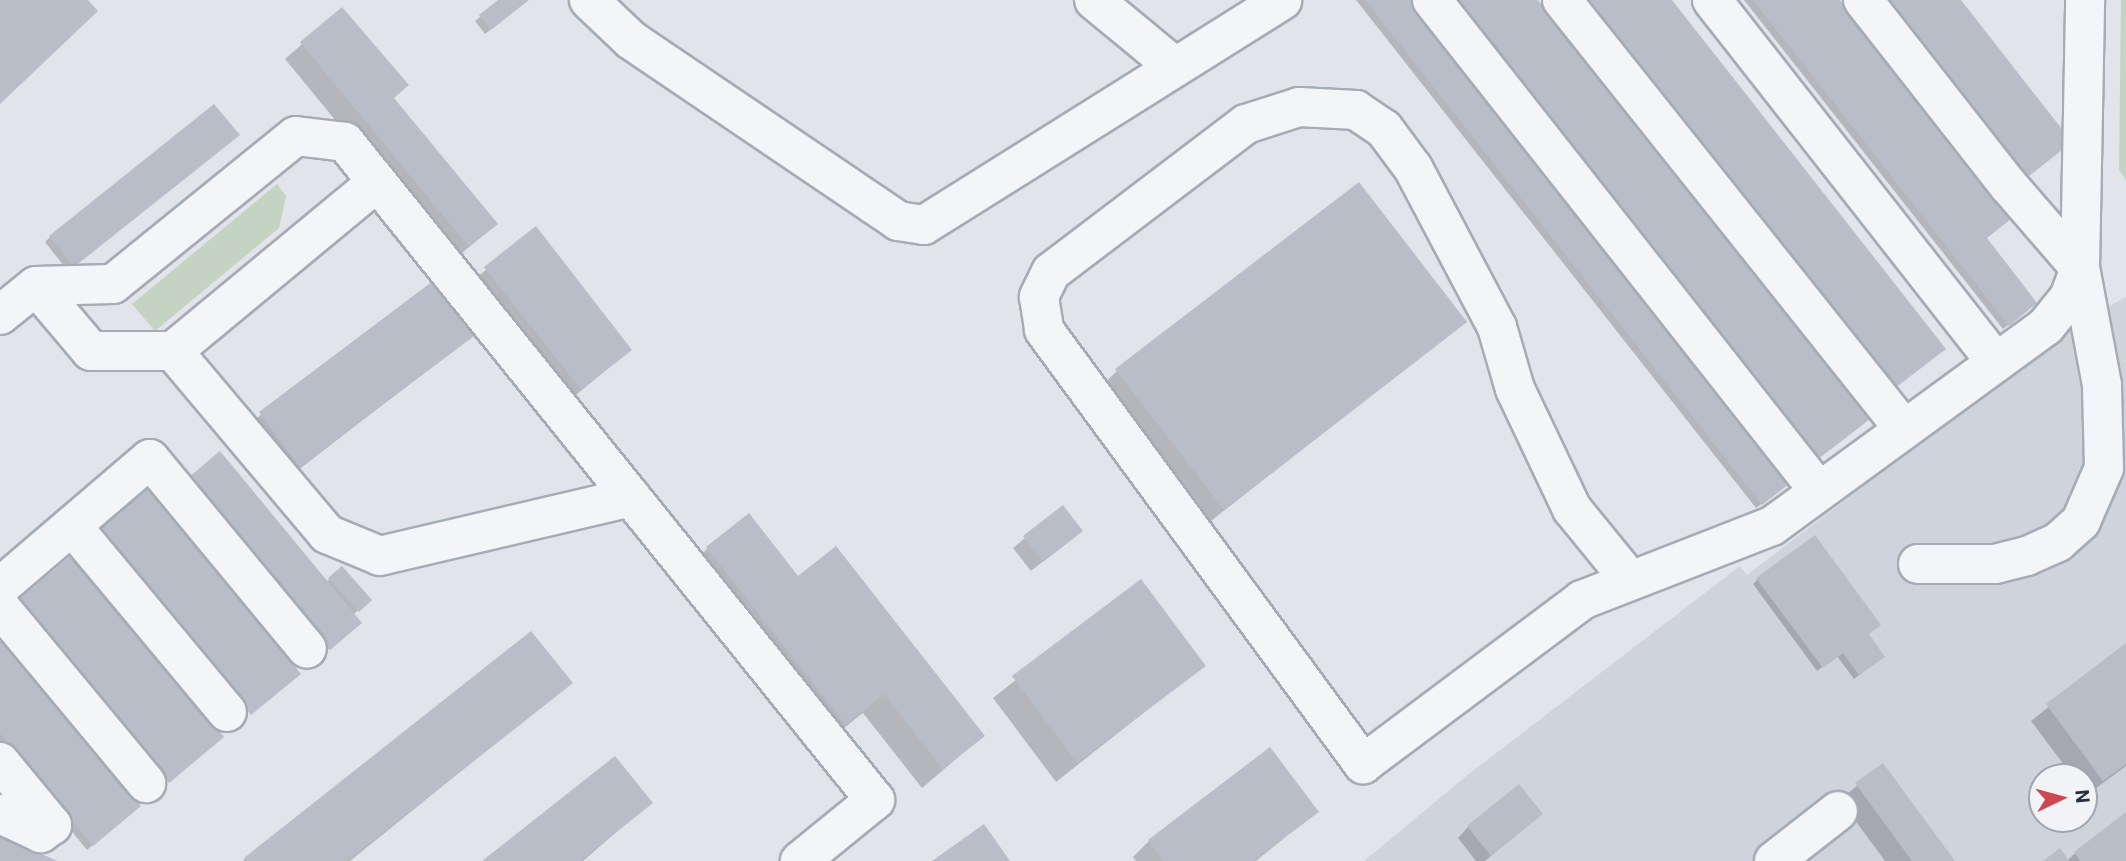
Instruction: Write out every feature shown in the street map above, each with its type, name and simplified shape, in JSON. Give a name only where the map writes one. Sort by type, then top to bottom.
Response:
[{"type":"street","points":[[589,0],[631,40],[898,220],[924,225],[1282,0]]},
{"type":"street","points":[[1094,0],[1175,67]]},
{"type":"street","points":[[1432,0],[1819,491]]},
{"type":"street","points":[[1562,0],[1904,429]]},
{"type":"street","points":[[1712,0],[1996,362]]},
{"type":"street","points":[[1863,0],[2009,186],[2080,268]]},
{"type":"street","points":[[1919,564],[1995,564],[2027,556],[2058,542],[2081,521],[2095,498],[2104,468],[2105,414],[2080,268],[2085,0]]},
{"type":"street","points":[[1630,580],[1572,509],[1515,389],[1497,327],[1413,167],[1384,129],[1356,110],[1299,107],[1246,124],[1051,272],[1039,297],[1044,330],[1363,764],[1582,600],[1751,536],[1819,491],[2060,313],[2080,268]]},
{"type":"street","points":[[0,315],[36,286],[113,284],[296,136],[345,142],[875,800],[800,861]]},
{"type":"street","points":[[36,286],[91,351],[173,351],[377,183]]},
{"type":"street","points":[[173,351],[327,534],[380,556],[631,497]]},
{"type":"street","points":[[0,587],[150,459],[307,649]]},
{"type":"street","points":[[72,526],[227,712]]},
{"type":"street","points":[[0,607],[146,783]]},
{"type":"street","points":[[0,762],[51,825],[41,833],[0,814]]},
{"type":"street","points":[[1774,861],[1838,811]]},
{"type":"shaded area","points":[[2126,297],[2126,861],[1364,861],[1465,777],[1740,566],[1747,575],[2077,323]]},
{"type":"green space","points":[[2121,0],[2126,0],[2126,180],[2119,170]]},
{"type":"green space","points":[[277,184],[286,196],[279,228],[155,331],[132,304]]},
{"type":"building","points":[[0,0],[88,0],[98,11],[0,104]]},
{"type":"building","points":[[498,0],[529,0],[491,30],[479,15]]},
{"type":"building","points":[[1365,0],[1414,0],[1793,481],[1762,505]]},
{"type":"building","points":[[1452,0],[1538,0],[1870,419],[1817,460]]},
{"type":"building","points":[[1583,0],[1672,0],[1946,349],[1891,391]]},
{"type":"building","points":[[1753,0],[1840,0],[2011,219],[1987,238],[2037,303],[2009,326]]},
{"type":"building","points":[[1883,0],[1961,0],[2072,142],[2024,180]]},
{"type":"building","points":[[342,7],[409,85],[394,98],[498,224],[469,247],[300,42]]},
{"type":"building","points":[[214,104],[240,135],[74,267],[49,236]]},
{"type":"building","points":[[1359,182],[1467,322],[1224,510],[1115,369]]},
{"type":"building","points":[[536,226],[632,350],[581,390],[484,267]]},
{"type":"building","points":[[433,281],[474,336],[300,467],[259,412]]},
{"type":"building","points":[[220,451],[362,623],[330,650],[188,478]]},
{"type":"building","points":[[143,482],[301,674],[251,715],[93,523]]},
{"type":"building","points":[[1063,505],[1083,531],[1043,562],[1023,536]]},
{"type":"building","points":[[749,513],[798,576],[836,546],[985,736],[943,769],[884,694],[846,725],[706,547]]},
{"type":"building","points":[[1815,535],[1881,625],[1869,634],[1885,657],[1859,675],[1843,653],[1823,668],[1756,578]]},
{"type":"building","points":[[73,554],[224,737],[169,783],[18,600]]},
{"type":"building","points":[[342,566],[372,600],[359,612],[328,578]]},
{"type":"building","points":[[1141,579],[1206,666],[1077,763],[1012,676]]},
{"type":"building","points":[[531,631],[573,683],[347,861],[247,861],[244,858]]},
{"type":"building","points":[[0,635],[141,806],[93,846],[0,733]]},
{"type":"building","points":[[2126,643],[2126,764],[2103,781],[2098,774],[2098,763],[2090,763],[2046,704]]},
{"type":"building","points":[[1270,747],[1319,812],[1253,861],[1164,861],[1148,840]]},
{"type":"building","points":[[615,756],[653,803],[580,861],[482,861]]},
{"type":"building","points":[[1883,763],[1955,861],[1912,861],[1855,783]]},
{"type":"building","points":[[1519,784],[1543,814],[1491,856],[1467,826]]},
{"type":"building","points":[[2126,812],[2126,861],[2080,861],[2074,852]]},
{"type":"building","points":[[984,824],[1010,861],[932,861]]},
{"type":"building","points":[[0,835],[57,861],[0,861]]},
{"type":"building","points":[[2060,848],[2069,861],[2043,861]]}]
